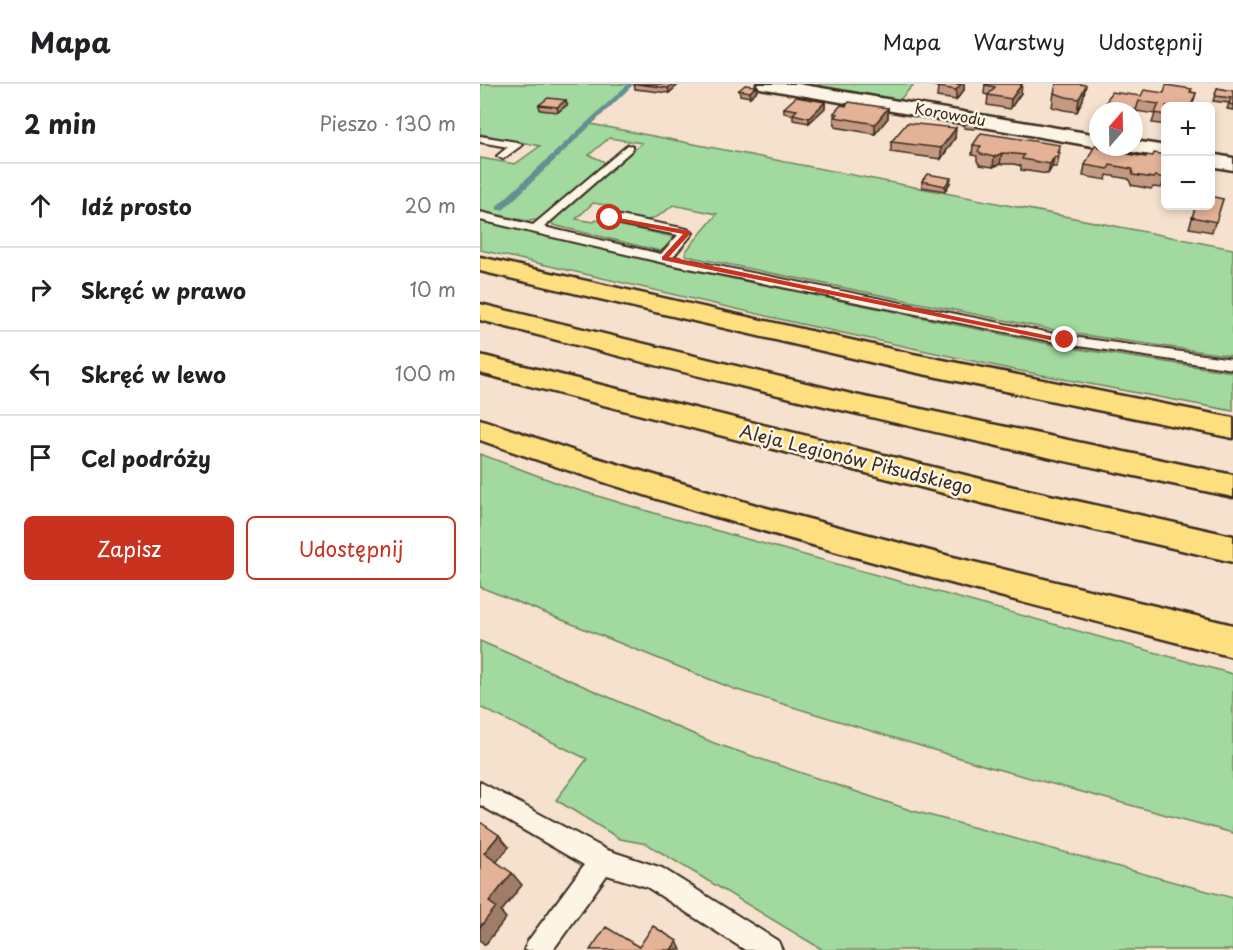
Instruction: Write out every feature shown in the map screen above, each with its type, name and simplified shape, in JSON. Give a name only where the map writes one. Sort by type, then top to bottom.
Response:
[{"type":"highway","points":[[480,264],[890,358],[1233,428]]},
{"type":"highway","points":[[480,312],[755,381],[962,429],[1233,486]]},
{"type":"highway","name":"Aleja Legionów Piłsudskiego","points":[[480,364],[1005,497],[1233,549]]},
{"type":"highway","points":[[480,429],[663,491],[961,572],[1233,641]]},
{"type":"street","name":"Korowodu","points":[[766,84],[1089,139]]},
{"type":"street","points":[[1143,148],[1161,151]]},
{"type":"street","points":[[1215,161],[1233,164]]},
{"type":"lane","points":[[480,139],[517,145],[503,156]]},
{"type":"lane","points":[[536,228],[628,148]]},
{"type":"lane","points":[[480,216],[664,259],[1065,340],[1233,364]]},
{"type":"lane","points":[[610,218],[687,233],[664,259]]},
{"type":"lane","points":[[480,793],[602,861],[653,878],[769,950]]},
{"type":"lane","points":[[537,950],[602,861]]},
{"type":"green space","points":[[480,84],[632,84],[591,124],[1233,249],[1233,356],[1069,333],[696,258],[685,255],[686,251],[717,214],[673,205],[656,217],[640,221],[603,214],[611,206],[593,203],[576,219],[594,222],[596,220],[674,237],[675,241],[660,251],[553,225],[552,222],[642,143],[609,138],[589,155],[603,161],[604,164],[538,220],[527,221],[480,211],[480,158],[515,164],[540,146],[480,134]]},
{"type":"green space","points":[[819,84],[914,84],[897,103],[813,89]]},
{"type":"green space","points":[[480,221],[682,268],[1064,347],[1233,372],[1233,411],[1010,369],[801,324],[480,250]]},
{"type":"green space","points":[[480,454],[571,488],[671,518],[1233,674],[1233,833],[986,766],[734,689],[480,587]]},
{"type":"green space","points":[[480,641],[714,743],[910,810],[1233,898],[1233,950],[823,950],[647,844],[620,839],[556,800],[587,759],[480,707]]},
{"type":"building","points":[[637,84],[673,84],[668,88]]},
{"type":"building","points":[[940,84],[961,84],[956,90],[938,87]]},
{"type":"building","points":[[985,84],[1022,84],[1011,99],[988,95],[995,87]]},
{"type":"building","points":[[1056,84],[1086,85],[1079,99],[1054,93]]},
{"type":"building","points":[[745,85],[756,86],[750,92],[739,90]]},
{"type":"building","points":[[1166,85],[1192,89],[1190,92],[1196,93],[1193,102],[1161,102],[1161,114],[1155,113],[1159,104],[1139,101],[1106,102],[1111,92],[1141,96],[1144,90],[1164,93]]},
{"type":"building","points":[[1217,88],[1233,91],[1233,105],[1229,104],[1231,98],[1215,96]]},
{"type":"building","points":[[796,97],[825,102],[809,118],[793,114],[797,110],[784,108]]},
{"type":"building","points":[[548,98],[566,100],[557,107],[539,105]]},
{"type":"building","points":[[849,102],[888,108],[875,124],[835,117],[838,114],[834,113],[841,105],[846,106]]},
{"type":"building","points":[[966,120],[976,121],[974,124],[965,123]]},
{"type":"building","points":[[907,123],[956,128],[941,148],[891,142]]},
{"type":"building","points":[[981,133],[1060,145],[1057,152],[1060,153],[1050,164],[1022,159],[1024,155],[1002,153],[994,157],[981,154],[978,151],[981,146],[973,145]]},
{"type":"building","points":[[1154,153],[1161,154],[1161,177],[1133,175],[1132,169],[1110,165],[1108,169],[1085,165],[1090,156],[1146,157],[1146,155],[1153,156]]},
{"type":"building","points":[[927,174],[951,178],[945,186],[922,181]]},
{"type":"building","points":[[1215,197],[1223,199],[1216,222],[1192,217],[1195,210],[1215,210]]},
{"type":"building","points":[[480,822],[499,835],[484,853],[512,873],[489,902],[496,907],[480,927]]},
{"type":"building","points":[[653,926],[677,941],[671,950],[590,950],[606,927],[639,947]]},
{"type":"waterway","points":[[500,208],[631,84]]},
{"type":"route","points":[[610,218],[687,233],[664,259],[1065,340]]}]
